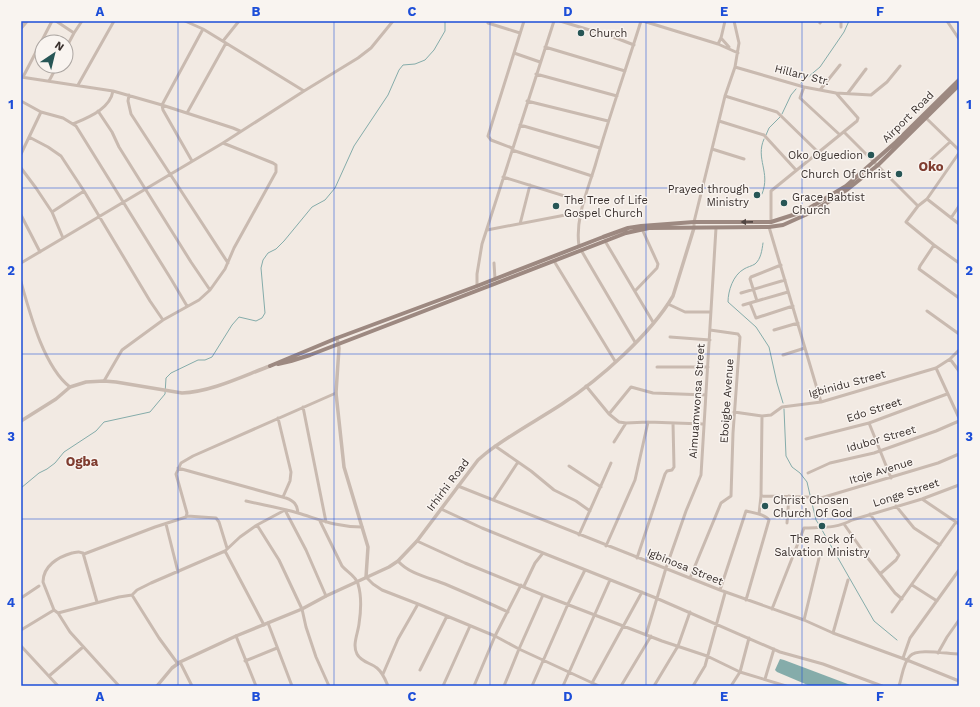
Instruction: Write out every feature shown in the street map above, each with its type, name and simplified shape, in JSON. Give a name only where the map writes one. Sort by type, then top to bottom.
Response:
[{"type":"main road","name":"Airport Road","points":[[580,248],[628,228],[694,222],[771,222],[796,214],[811,207],[846,186],[876,164],[959,80]]},
{"type":"main road","name":"Airport Road","points":[[580,248],[642,229],[769,227],[783,225],[814,211],[848,189],[914,130],[959,85]]},
{"type":"main road","points":[[270,366],[580,248]]},
{"type":"main road","points":[[338,340],[477,286],[552,259]]},
{"type":"street","points":[[21,28],[27,21]]},
{"type":"street","points":[[52,21],[22,77],[113,91],[162,104],[240,131]]},
{"type":"street","points":[[56,21],[74,33],[82,21]]},
{"type":"street","points":[[78,85],[114,21]]},
{"type":"street","points":[[185,21],[203,29],[304,91]]},
{"type":"street","points":[[223,41],[239,21]]},
{"type":"street","points":[[21,263],[223,143],[358,58],[371,48],[393,21]]},
{"type":"street","points":[[524,21],[488,136],[491,140],[512,149],[592,176]]},
{"type":"street","points":[[477,286],[477,274],[486,230],[554,21]]},
{"type":"street","points":[[560,21],[634,45]]},
{"type":"street","points":[[635,342],[580,248],[578,231],[581,212],[608,121],[642,21],[718,44],[738,53]]},
{"type":"street","points":[[718,44],[725,21]]},
{"type":"street","points":[[694,228],[694,222],[718,121],[738,53],[739,43],[734,21]]},
{"type":"street","points":[[841,21],[841,27]]},
{"type":"street","points":[[947,21],[959,39]]},
{"type":"street","points":[[488,23],[520,33]]},
{"type":"street","points":[[192,161],[162,110],[162,104],[203,29]]},
{"type":"street","points":[[721,38],[730,49]]},
{"type":"street","points":[[187,113],[226,43]]},
{"type":"street","points":[[545,47],[625,71]]},
{"type":"street","points":[[514,53],[540,62]]},
{"type":"street","points":[[820,90],[840,65]]},
{"type":"street","points":[[836,93],[871,95],[887,82],[900,66]]},
{"type":"street","name":"Hillary Str.","points":[[735,67],[804,87],[836,93],[858,118],[857,121],[844,132]]},
{"type":"street","points":[[848,93],[866,69]]},
{"type":"street","points":[[49,81],[53,74]]},
{"type":"street","points":[[536,74],[617,96]]},
{"type":"street","points":[[804,87],[800,98],[840,135]]},
{"type":"street","points":[[73,124],[98,111],[110,101],[113,91]]},
{"type":"street","points":[[129,95],[128,102],[131,114],[228,263]]},
{"type":"street","points":[[725,96],[777,112],[818,152]]},
{"type":"street","points":[[21,101],[41,112],[61,117],[73,124],[172,279],[187,306]]},
{"type":"street","points":[[528,101],[608,121]]},
{"type":"street","points":[[98,111],[112,132],[119,147],[210,290]]},
{"type":"street","points":[[21,154],[22,148],[41,112]]},
{"type":"street","points":[[926,118],[959,151],[927,199],[918,206],[906,222],[959,263]]},
{"type":"street","points":[[718,121],[764,135],[796,170]]},
{"type":"street","points":[[520,125],[600,148]]},
{"type":"street","points":[[771,222],[771,190],[844,132],[918,206]]},
{"type":"street","points":[[29,137],[56,151],[61,156],[163,320]]},
{"type":"street","points":[[926,164],[950,142]]},
{"type":"street","points":[[104,381],[122,350],[163,320],[199,300],[210,290],[225,269],[234,248],[268,188],[277,168],[276,165],[223,143]]},
{"type":"street","points":[[712,149],[744,159]]},
{"type":"street","points":[[21,168],[52,212],[63,238]]},
{"type":"street","points":[[503,177],[584,202]]},
{"type":"street","points":[[520,224],[530,185]]},
{"type":"street","points":[[52,212],[84,191]]},
{"type":"street","points":[[927,199],[959,224]]},
{"type":"street","points":[[951,218],[959,206]]},
{"type":"street","points":[[486,230],[581,212]]},
{"type":"street","points":[[21,215],[40,252]]},
{"type":"street","points":[[769,227],[821,402]]},
{"type":"street","name":"Irhirhi Road","points":[[157,686],[172,668],[179,663],[236,636],[302,609],[366,577],[389,568],[398,561],[417,541],[478,460],[495,446],[561,404],[586,386],[615,362],[653,322],[668,304],[676,288],[694,228]]},
{"type":"street","name":"Aimuamwonsa Street","points":[[646,634],[666,568],[686,511],[701,475],[716,228]]},
{"type":"street","points":[[634,291],[657,268],[658,264],[642,229]]},
{"type":"street","points":[[605,240],[653,322]]},
{"type":"street","points":[[934,245],[920,266],[920,271],[959,298]]},
{"type":"street","points":[[552,259],[615,362]]},
{"type":"street","points":[[494,263],[496,279]]},
{"type":"street","points":[[756,301],[751,277],[781,265]]},
{"type":"street","points":[[741,293],[785,280]]},
{"type":"street","points":[[21,282],[22,289],[38,334],[52,365],[60,378],[70,387]]},
{"type":"street","points":[[743,306],[788,292]]},
{"type":"street","points":[[750,303],[756,318],[793,306]]},
{"type":"street","points":[[668,304],[684,312],[711,312]]},
{"type":"street","points":[[927,311],[959,334]]},
{"type":"street","points":[[774,330],[798,323]]},
{"type":"street","name":"Eboigbe Avenue","points":[[690,578],[722,502],[730,498],[734,412],[740,335],[710,330]]},
{"type":"street","points":[[670,337],[710,340]]},
{"type":"street","points":[[338,340],[336,393],[344,467],[368,547],[366,577],[382,590],[495,636],[518,649],[599,686]]},
{"type":"street","points":[[783,355],[805,348]]},
{"type":"street","name":"Igbinidu Street","points":[[762,416],[771,415],[782,407],[821,402],[936,368],[950,360],[959,350]]},
{"type":"street","points":[[950,360],[959,371]]},
{"type":"street","points":[[21,421],[56,399],[70,387],[86,382],[104,381],[182,393],[198,391],[270,366]]},
{"type":"street","points":[[657,366],[681,368],[708,367]]},
{"type":"street","points":[[936,368],[959,419]]},
{"type":"street","points":[[586,386],[610,414],[620,422],[673,422],[703,424]]},
{"type":"street","points":[[610,414],[631,387],[653,393],[706,395]]},
{"type":"street","points":[[119,686],[70,632],[58,613],[54,610],[43,582],[46,570],[54,560],[62,556],[79,551],[83,553],[110,545],[166,524],[182,520],[187,513],[176,474],[178,468],[184,460],[336,393]]},
{"type":"street","name":"Edo Street","points":[[806,439],[869,423],[947,394]]},
{"type":"street","points":[[303,407],[326,522]]},
{"type":"street","points":[[734,412],[762,416],[761,496],[759,514]]},
{"type":"street","points":[[278,418],[291,472],[289,484],[282,496]]},
{"type":"street","name":"Idubor Street","points":[[808,473],[830,463],[880,450],[936,431],[959,419]]},
{"type":"street","points":[[606,546],[635,480],[648,422]]},
{"type":"street","points":[[637,558],[665,474],[667,471],[674,468],[673,422]]},
{"type":"street","points":[[614,442],[626,423]]},
{"type":"street","points":[[869,423],[891,478]]},
{"type":"street","points":[[495,446],[554,490],[576,501],[590,511]]},
{"type":"street","name":"Itoje Avenue","points":[[761,496],[821,498],[891,478],[938,463],[959,454]]},
{"type":"street","points":[[492,500],[518,462]]},
{"type":"street","points":[[579,535],[611,463]]},
{"type":"street","points":[[569,466],[601,486]]},
{"type":"street","points":[[178,468],[282,496],[295,502],[298,513]]},
{"type":"street","name":"Igbinosa Street","points":[[458,486],[606,546],[746,600],[804,620],[832,633],[903,658],[959,681]]},
{"type":"street","name":"Longe Street","points":[[772,609],[787,575],[803,529],[833,527],[844,524],[870,514],[922,499],[959,486]]},
{"type":"street","points":[[787,523],[789,496]]},
{"type":"street","points":[[892,612],[957,523],[922,499]]},
{"type":"street","points":[[246,501],[298,513],[320,521],[348,527],[362,527]]},
{"type":"street","points":[[896,506],[914,528],[940,546]]},
{"type":"street","points":[[442,508],[482,528],[642,592],[774,649],[809,661],[823,664],[882,686]]},
{"type":"street","points":[[58,613],[97,602],[132,595],[137,590],[150,583],[178,572],[226,549],[257,525],[285,510]]},
{"type":"street","points":[[285,510],[306,550],[326,596]]},
{"type":"street","points":[[720,590],[746,511],[768,517],[769,520],[746,600]]},
{"type":"street","points":[[870,514],[899,556],[880,574]]},
{"type":"street","points":[[186,516],[216,518],[219,522],[226,549],[266,624],[292,686]]},
{"type":"street","points":[[320,521],[342,566],[358,582],[361,604],[355,650],[362,660],[377,668],[383,674],[388,686]]},
{"type":"street","points":[[166,524],[178,572]]},
{"type":"street","points":[[844,524],[880,574],[895,593],[902,599]]},
{"type":"street","points":[[257,525],[279,560],[302,609],[316,657],[329,686]]},
{"type":"street","points":[[417,541],[465,563],[543,595],[707,656],[740,672],[785,686]]},
{"type":"street","points":[[83,553],[97,602]]},
{"type":"street","points":[[474,686],[495,636],[535,563],[543,553]]},
{"type":"street","points":[[804,620],[819,558]]},
{"type":"street","points":[[398,561],[401,565],[420,574],[508,612]]},
{"type":"street","points":[[532,686],[568,604],[585,570]]},
{"type":"street","points":[[903,658],[910,638],[959,570]]},
{"type":"street","points":[[563,686],[610,580]]},
{"type":"street","points":[[832,633],[848,580]]},
{"type":"street","points":[[912,585],[937,601]]},
{"type":"street","points":[[21,598],[39,586]]},
{"type":"street","points":[[592,683],[642,592]]},
{"type":"street","points":[[692,686],[704,669],[725,592]]},
{"type":"street","points":[[132,595],[159,638],[179,663],[192,686]]},
{"type":"street","points":[[504,686],[518,649],[543,595]]},
{"type":"street","points":[[383,674],[398,639],[418,604]]},
{"type":"street","points":[[21,630],[54,610]]},
{"type":"street","points":[[654,686],[678,646],[690,612]]},
{"type":"street","points":[[420,670],[447,616]]},
{"type":"street","points":[[938,653],[959,620]]},
{"type":"street","points":[[443,686],[470,626]]},
{"type":"street","points":[[236,636],[256,686]]},
{"type":"street","points":[[621,686],[651,636]]},
{"type":"street","points":[[731,686],[735,683],[740,672],[749,638]]},
{"type":"street","points":[[21,646],[58,686]]},
{"type":"street","points":[[49,676],[83,647]]},
{"type":"street","points":[[245,661],[277,648]]},
{"type":"street","points":[[765,680],[774,649]]},
{"type":"street","points":[[899,686],[907,660],[912,654],[918,652],[959,654]]},
{"type":"water","points":[[780,659],[853,686],[810,686],[777,672],[775,670]]},
{"type":"waterway","points":[[21,488],[39,473],[55,463],[64,452],[96,431],[104,422],[150,412],[165,394],[166,378],[171,373],[198,360],[205,360],[212,357],[232,325],[239,317],[256,321],[262,318],[265,313],[261,268],[263,260],[268,253],[276,249],[284,241],[312,207],[325,200],[335,188],[354,146],[388,95],[399,70],[403,65],[415,64],[425,60],[434,50],[445,31],[445,21]]},
{"type":"waterway","points":[[801,83],[820,67],[844,32],[849,21]]},
{"type":"waterway","points":[[782,114],[791,95],[796,89]]},
{"type":"waterway","points":[[766,135],[769,128],[780,117]]},
{"type":"waterway","points":[[762,194],[765,179],[761,153],[764,139]]},
{"type":"waterway","points":[[763,243],[759,260],[754,265],[745,268],[734,279],[730,288],[728,302],[756,327],[769,347],[783,403]]},
{"type":"waterway","points":[[784,409],[786,456],[792,467],[800,473],[807,482],[810,495]]},
{"type":"waterway","points":[[811,499],[816,520],[820,526]]},
{"type":"waterway","points":[[822,530],[874,621],[897,640]]},
{"type":"place","name":"Church","points":[[581,33]]},
{"type":"place","name":"Oko Oguedion","points":[[871,155]]},
{"type":"place","name":"Church Of Christ","points":[[899,174]]},
{"type":"place","name":"Prayed through Ministry","points":[[757,195]]},
{"type":"place","name":"Grace Babtist Church","points":[[784,203]]},
{"type":"place","name":"The Tree of Life Gospel Church","points":[[556,206]]},
{"type":"place","name":"Christ Chosen Church Of God","points":[[765,506]]},
{"type":"place","name":"The Rock of Salvation Ministry","points":[[822,526]]},
{"type":"district","name":"Oko","points":[[931,166]]},
{"type":"district","name":"Ogba","points":[[82,461]]}]
